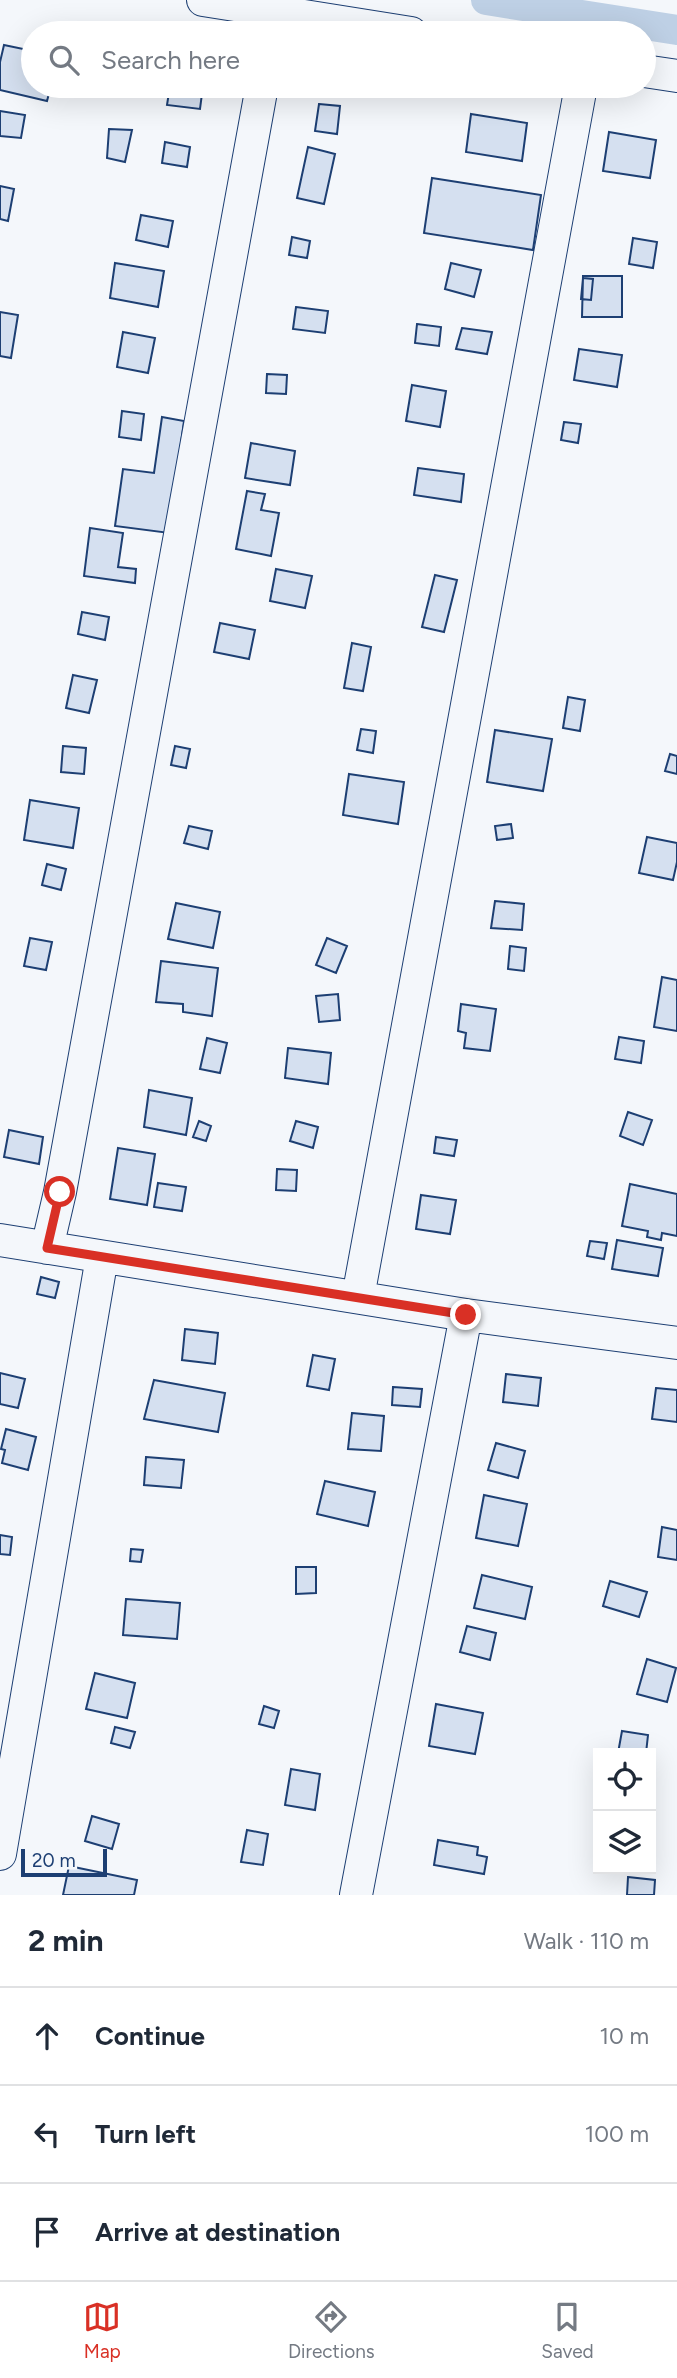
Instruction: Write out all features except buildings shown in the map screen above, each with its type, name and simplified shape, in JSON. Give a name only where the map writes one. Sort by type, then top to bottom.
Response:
[{"type":"street","points":[[203,0],[270,21]]},
{"type":"street","points":[[656,73],[677,76]]},
{"type":"street","points":[[47,1248],[60,1192],[260,98]]},
{"type":"street","points":[[358,1297],[579,98]]},
{"type":"street","points":[[0,1240],[466,1315],[677,1343]]},
{"type":"street","points":[[0,1854],[102,1257]]},
{"type":"street","points":[[356,1895],[466,1315]]},
{"type":"waterway","points":[[486,0],[620,21]]},
{"type":"waterway","points":[[656,27],[677,30]]},
{"type":"route","points":[[60,1192],[47,1248],[466,1315]]}]
